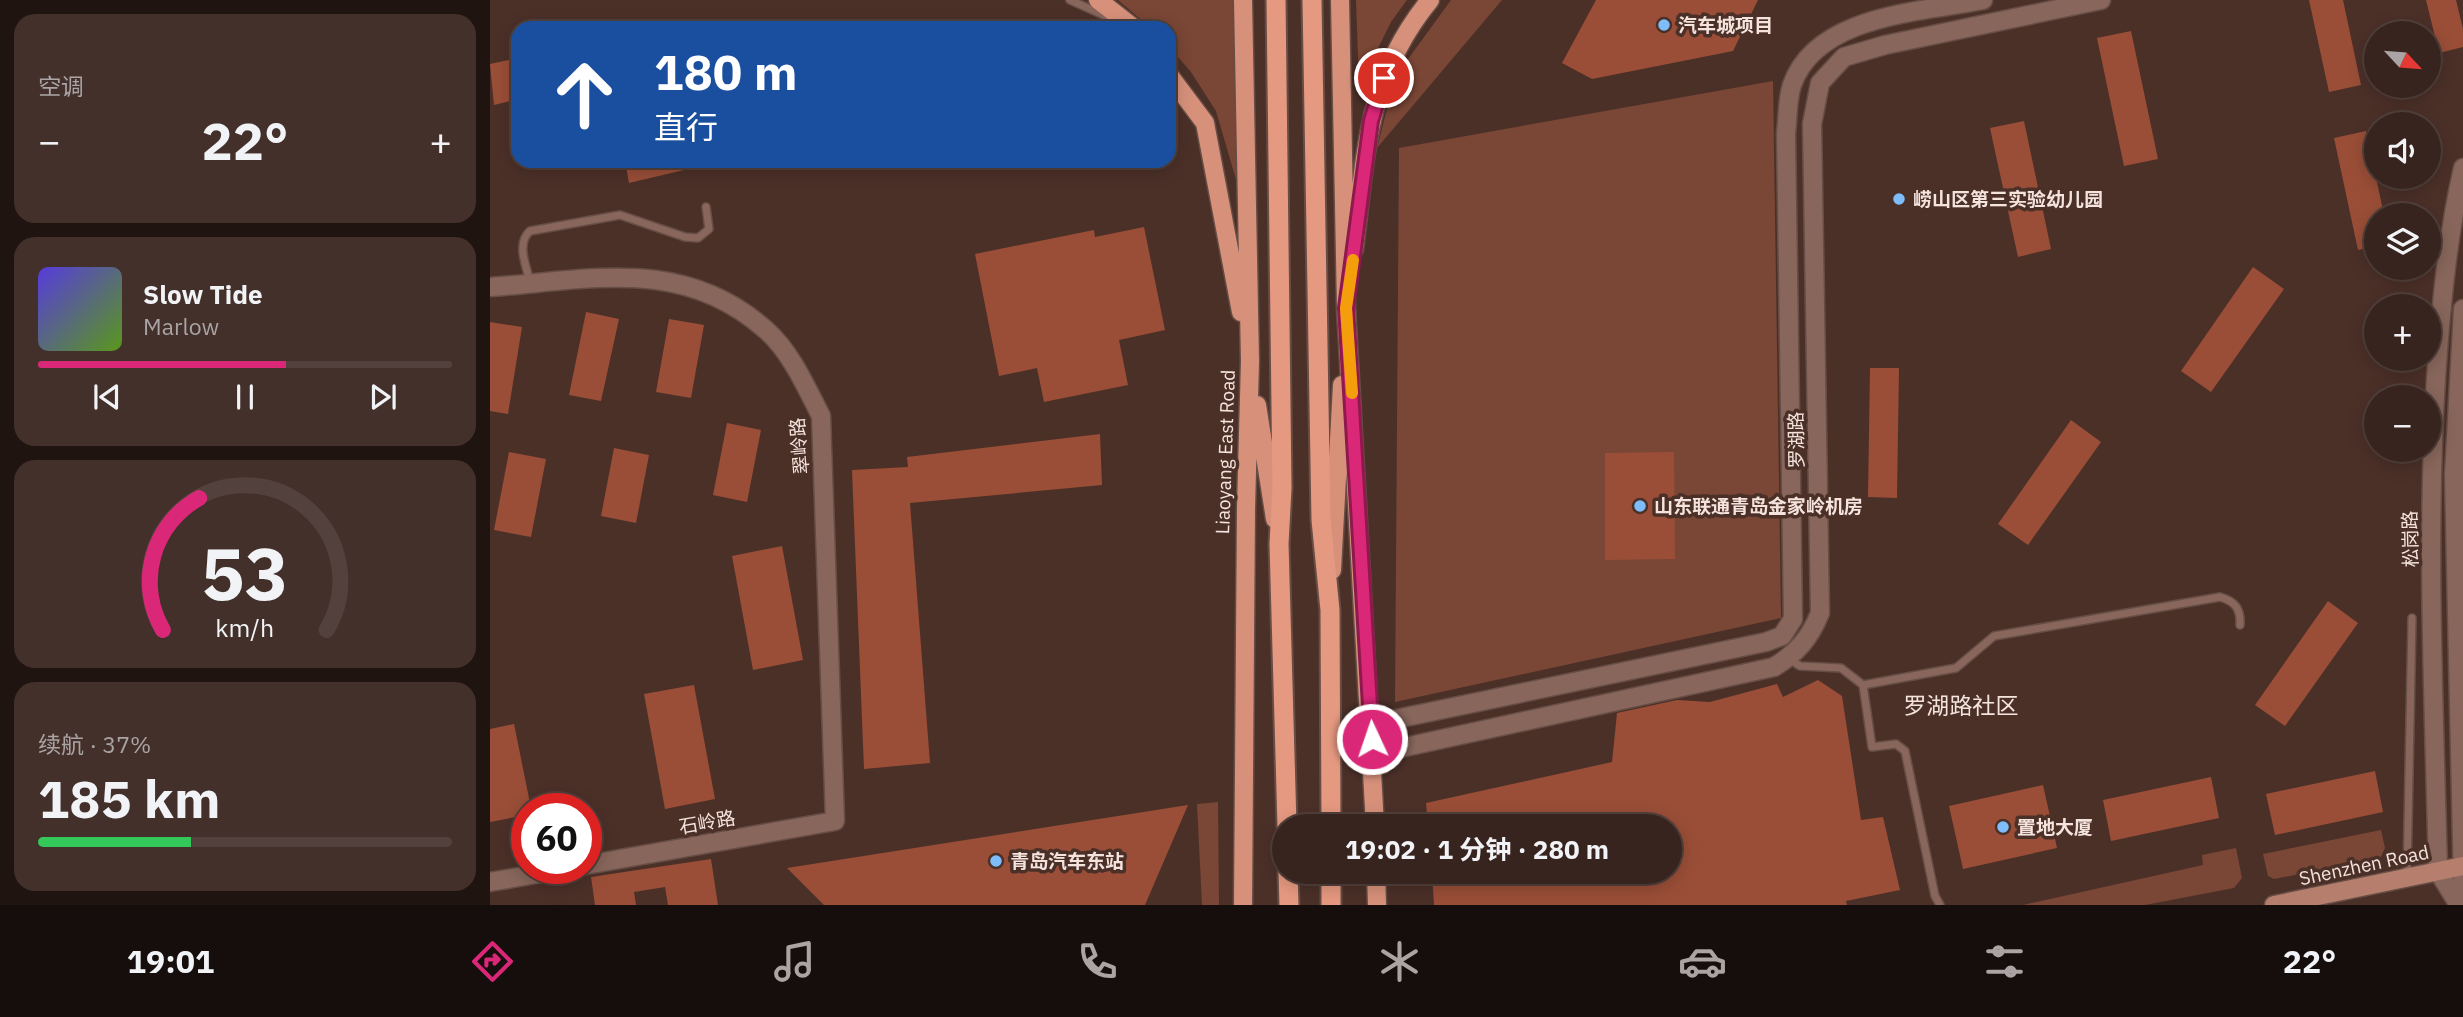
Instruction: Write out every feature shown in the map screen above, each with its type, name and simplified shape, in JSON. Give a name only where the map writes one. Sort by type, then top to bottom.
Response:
[{"type":"highway","points":[[1276,0],[1282,488],[1279,544],[1287,814]]},
{"type":"highway","points":[[1312,0],[1321,520],[1330,610],[1331,814]]},
{"type":"highway","points":[[1288,884],[1289,905]]},
{"type":"highway","points":[[1331,884],[1331,905]]},
{"type":"main road","points":[[1098,0],[1125,21]]},
{"type":"main road","name":"Liaoyang East Road","points":[[1243,0],[1251,361],[1246,508],[1243,905]]},
{"type":"main road","points":[[1340,0],[1346,308],[1375,814]]},
{"type":"main road","points":[[1330,610],[1346,308],[1371,121],[1391,56],[1409,26],[1430,0]]},
{"type":"main road","points":[[1176,85],[1205,124],[1251,361],[1279,544]]},
{"type":"main road","name":"Shenzhen Road","points":[[2274,905],[2462,867]]},
{"type":"main road","points":[[1376,884],[1377,905]]},
{"type":"street","points":[[1371,724],[1752,645],[1782,636],[1793,619],[1786,133],[1791,86],[1806,58],[1827,40],[1857,25],[1983,0]]},
{"type":"street","name":"罗湖路","points":[[1373,754],[1774,667],[1788,659],[1813,631],[1820,613],[1812,124],[1820,83],[1843,57],[2101,0]]},
{"type":"street","name":"松岗路","points":[[2438,871],[2430,479],[2442,291],[2452,214],[2463,168]]},
{"type":"street","name":"翠岭路","points":[[490,286],[643,276],[681,282],[724,300],[768,331],[795,367],[821,416],[835,821]]},
{"type":"street","points":[[2463,309],[2454,475],[2463,887]]},
{"type":"street","name":"石岭路","points":[[602,862],[835,821]]},
{"type":"street","points":[[2438,871],[2459,905]]},
{"type":"street","points":[[490,883],[511,879]]},
{"type":"lane","points":[[1070,0],[1118,21]]},
{"type":"lane","points":[[531,284],[523,249],[523,239],[530,231],[620,215],[685,237],[698,238],[709,229],[706,207]]},
{"type":"lane","points":[[1863,685],[1956,668],[1994,636],[2220,597],[2237,606],[2241,614],[2240,625]]},
{"type":"lane","points":[[2407,877],[2412,618]]},
{"type":"lane","points":[[1788,659],[1800,666],[1840,668],[1863,685],[1872,747],[1896,744],[1905,751],[1935,896],[1940,905]]},
{"type":"shaded area","points":[[1118,0],[1234,0],[1237,183],[1216,111],[1191,72],[1176,55],[1176,21],[1143,21]]},
{"type":"shaded area","points":[[1356,0],[1407,0],[1391,22],[1359,86]]},
{"type":"shaded area","points":[[1451,0],[1502,0],[1377,148],[1395,77]]},
{"type":"shaded area","points":[[1773,81],[1781,618],[1395,702],[1399,148]]},
{"type":"shaded area","points":[[1218,802],[1219,905],[1202,905],[1197,804]]},
{"type":"shaded area","points":[[2381,830],[2385,848],[2380,859],[2274,879],[2268,876],[2263,854]]},
{"type":"shaded area","points":[[2236,848],[2242,878],[2234,888],[2145,905],[2023,905],[2203,865],[2202,855]]},
{"type":"building","name":"汽车城项目","points":[[1596,0],[1758,0],[1733,51],[1592,79],[1562,63]]},
{"type":"building","points":[[2309,0],[2343,0],[2361,85],[2329,92]]},
{"type":"building","points":[[2426,0],[2456,0],[2463,29],[2463,47],[2441,52],[2441,21],[2431,21]]},
{"type":"building","points":[[2131,31],[2158,159],[2124,166],[2097,38]]},
{"type":"building","points":[[511,60],[511,101],[494,105],[490,64]]},
{"type":"building","points":[[2024,121],[2051,249],[2018,257],[1990,128]]},
{"type":"building","points":[[2364,131],[2364,189],[2378,189],[2381,203],[2364,203],[2364,249],[2358,250],[2334,138]]},
{"type":"building","points":[[626,168],[693,168],[629,183]]},
{"type":"building","points":[[1144,227],[1165,330],[1119,340],[1128,385],[1044,402],[1037,368],[999,376],[975,254],[1094,230],[1095,237]]},
{"type":"building","points":[[2253,267],[2284,289],[2211,392],[2181,371]]},
{"type":"building","points":[[586,312],[619,319],[601,401],[569,395]]},
{"type":"building","points":[[669,319],[704,325],[691,398],[656,392]]},
{"type":"building","points":[[490,322],[522,327],[508,414],[490,411]]},
{"type":"building","points":[[1870,368],[1899,368],[1897,498],[1868,497]]},
{"type":"building","points":[[2071,420],[2101,442],[2028,545],[1998,524]]},
{"type":"building","points":[[727,423],[761,430],[747,502],[713,495]]},
{"type":"building","points":[[1100,434],[1102,485],[910,503],[930,763],[864,769],[852,470],[908,467],[907,457]]},
{"type":"building","points":[[614,448],[649,455],[636,523],[601,516]]},
{"type":"building","points":[[509,452],[546,459],[531,537],[494,530]]},
{"type":"building","name":"山东联通青岛金家岭机房","points":[[1674,452],[1675,559],[1605,560],[1605,453]]},
{"type":"building","points":[[782,546],[803,660],[753,670],[732,556]]},
{"type":"building","points":[[2328,601],[2358,623],[2285,726],[2255,705]]},
{"type":"building","points":[[1818,680],[1842,696],[1861,820],[1883,817],[1900,890],[1846,901],[1847,905],[1434,905],[1433,884],[1682,884],[1682,814],[1427,814],[1426,803],[1612,762],[1617,713],[1677,700],[1710,702],[1777,684],[1783,697]]},
{"type":"building","points":[[694,685],[715,799],[665,809],[644,694]]},
{"type":"building","points":[[514,724],[528,793],[511,793],[511,818],[490,822],[490,729]]},
{"type":"building","points":[[2375,771],[2383,812],[2275,835],[2266,794]]},
{"type":"building","points":[[2211,777],[2219,818],[2111,841],[2103,800]]},
{"type":"building","name":"置地大厦","points":[[2043,785],[2057,848],[1963,869],[1949,806]]},
{"type":"building","name":"青岛汽车东站","points":[[1188,805],[1145,905],[824,905],[787,868]]},
{"type":"building","points":[[711,859],[718,905],[668,905],[665,887],[634,892],[636,905],[595,905],[592,884],[602,884],[602,875]]},
{"type":"slow traffic","points":[[1352,393],[1346,308],[1353,260]]},
{"type":"place","name":"汽车城项目","points":[[1664,25]]},
{"type":"place","name":"崂山区第三实验幼儿园","points":[[1899,199]]},
{"type":"place","name":"山东联通青岛金家岭机房","points":[[1640,506]]},
{"type":"place","name":"置地大厦","points":[[2003,827]]},
{"type":"place","name":"青岛汽车东站","points":[[996,861]]},
{"type":"district","name":"罗湖路社区","points":[[1961,705]]},
{"type":"route","points":[[1372,739],[1358,472],[1346,308],[1371,121],[1384,78]]}]
